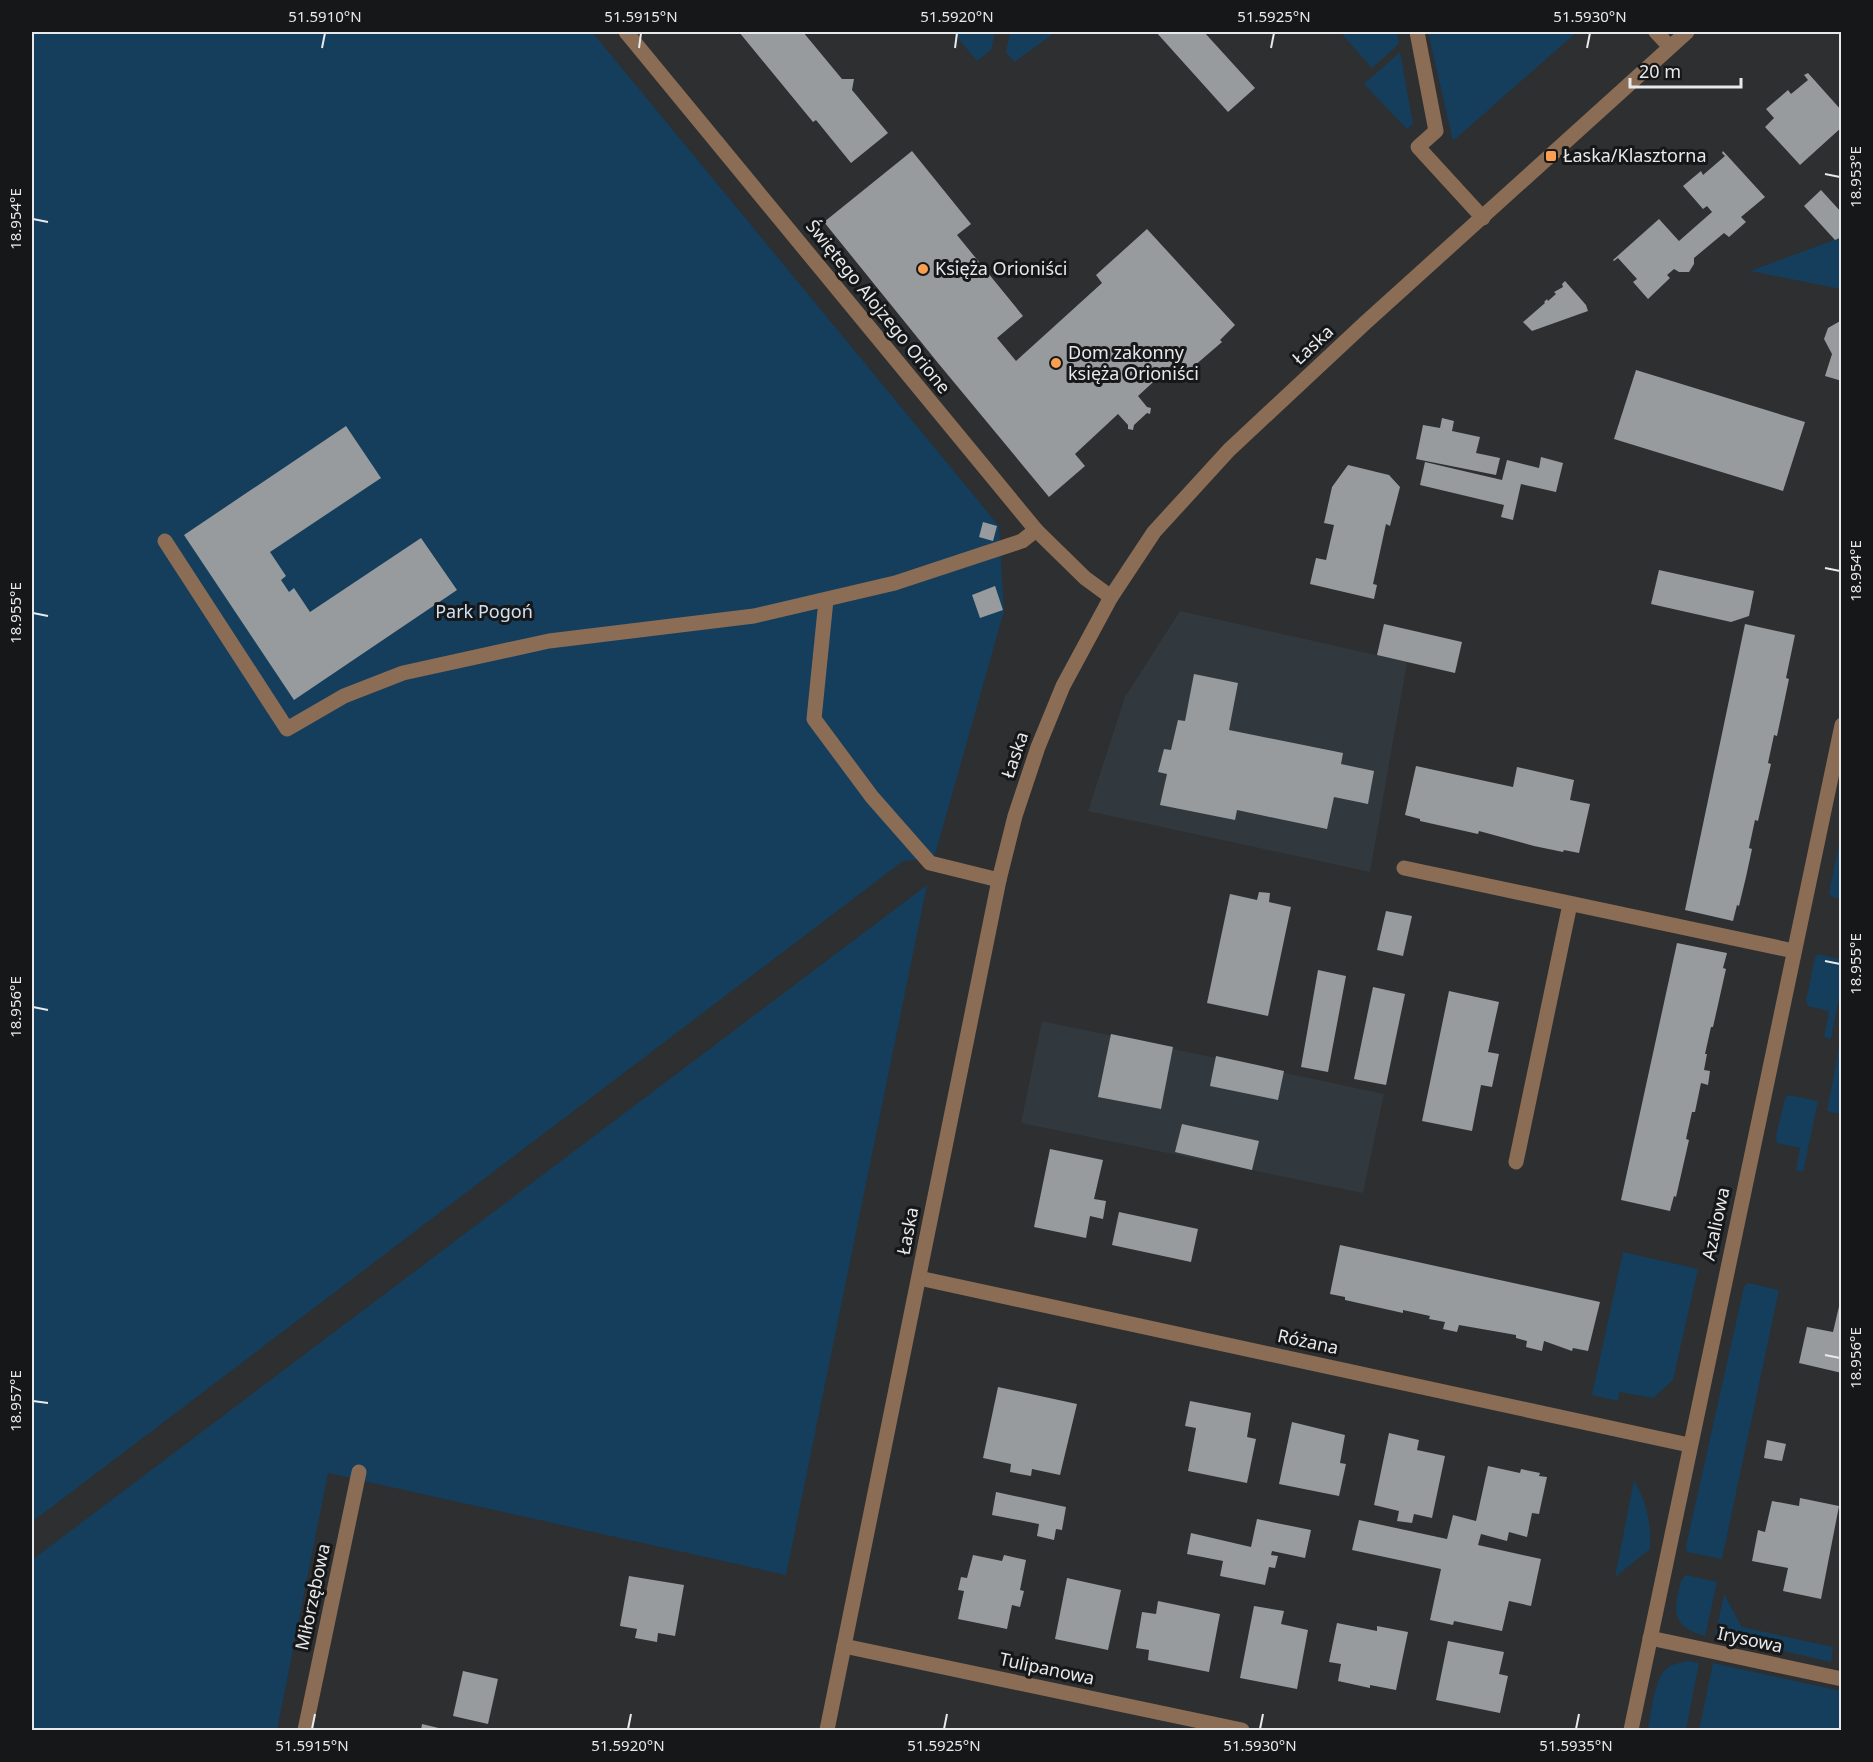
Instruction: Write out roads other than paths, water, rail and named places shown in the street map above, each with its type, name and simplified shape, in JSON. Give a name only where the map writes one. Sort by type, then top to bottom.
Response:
[{"type":"street","name":"Świętego Alojzego Orione","points":[[626,32],[1036,530],[1085,578],[1112,597]]},
{"type":"street","points":[[1417,32],[1436,131],[1418,147],[1483,218]]},
{"type":"street","points":[[1656,32],[1670,47]]},
{"type":"street","name":"Łaska","points":[[826,1731],[999,880],[1015,816],[1038,747],[1063,686],[1112,597],[1154,532],[1229,450],[1687,32]]},
{"type":"street","points":[[165,541],[287,729],[344,696],[403,673],[549,641],[754,616],[826,600],[895,583],[1022,541],[1036,530]]},
{"type":"street","points":[[826,600],[814,719],[872,797],[930,863],[999,880]]},
{"type":"street","name":"Azaliowa","points":[[1631,1731],[1794,951],[1835,784],[1842,725]]},
{"type":"street","points":[[1404,868],[1794,951]]},
{"type":"street","points":[[1516,1162],[1570,904]]},
{"type":"street","name":"Różana","points":[[919,1278],[1689,1445]]},
{"type":"street","name":"Miłorzębowa","points":[[305,1731],[359,1472]]},
{"type":"street","name":"Irysowa","points":[[1650,1638],[1842,1679]]},
{"type":"street","name":"Tulipanowa","points":[[844,1646],[1242,1731]]},
{"type":"place","name":"Łaska/Klasztorna","points":[[1551,156]]},
{"type":"place","name":"Księża Orioniści","points":[[923,269]]},
{"type":"place","name":"Dom zakonny księża Orioniści","points":[[1056,363]]},
{"type":"park label","name":"Park Pogoń","points":[[484,612]]}]
